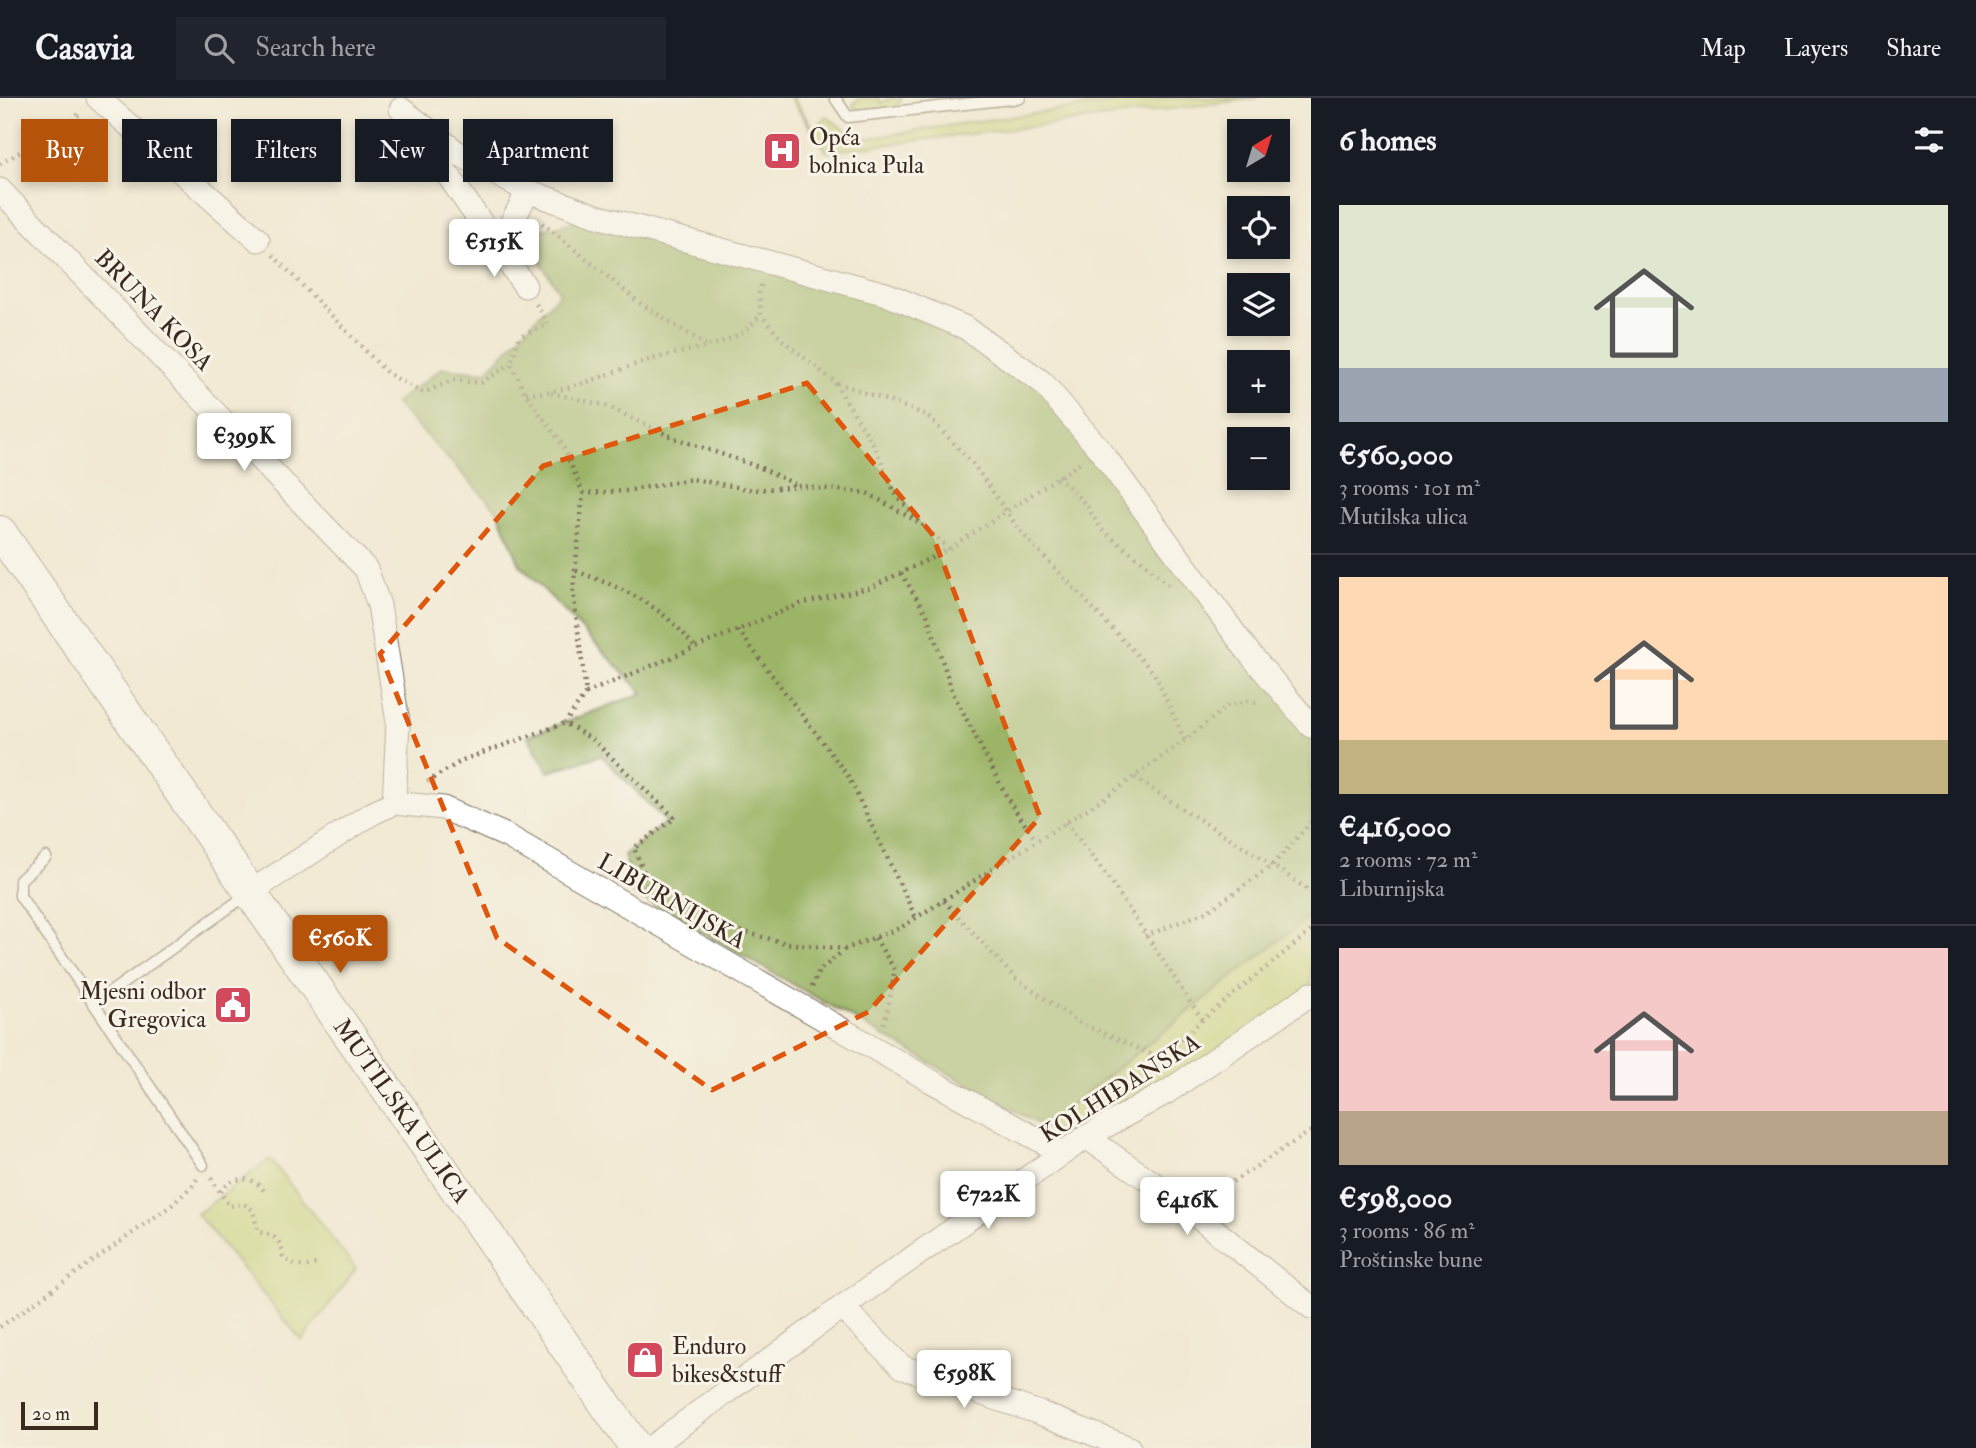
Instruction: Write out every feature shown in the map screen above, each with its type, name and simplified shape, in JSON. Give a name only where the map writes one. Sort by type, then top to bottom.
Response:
[{"type":"main road","name":"MUTILSKA ULICA","points":[[0,533],[636,1448]]},
{"type":"street","points":[[93,102],[258,240]]},
{"type":"street","points":[[397,103],[459,154],[523,200],[596,216],[886,294],[966,328],[1042,382],[1100,450],[1249,653],[1306,720]]},
{"type":"street","points":[[397,103],[525,286]]},
{"type":"street","name":"BRUNA KOSA","points":[[0,190],[366,569],[379,605],[398,722],[394,803]]},
{"type":"street","points":[[499,247],[523,200]]},
{"type":"street","points":[[250,892],[371,814],[394,803]]},
{"type":"street","name":"LIBURNIJSKA","points":[[394,803],[443,808],[507,836],[1063,1153]]},
{"type":"street","name":"KOLHIĐANSKA","points":[[650,1448],[842,1307],[1086,1137],[1167,1092],[1311,994]]},
{"type":"street","points":[[1086,1137],[1189,1210],[1311,1307]]},
{"type":"street","points":[[842,1307],[902,1367],[1040,1413],[1129,1448]]},
{"type":"lane","points":[[835,98],[848,117],[1020,98]]},
{"type":"lane","points":[[47,857],[20,880],[20,896],[203,1166]]},
{"type":"lane","points":[[94,1003],[250,892]]},
{"type":"path","points":[[0,164],[71,122],[93,102]]},
{"type":"path","points":[[523,200],[532,216],[640,303],[706,346]]},
{"type":"path","points":[[258,240],[387,373],[423,393],[453,380],[481,383],[511,364],[519,337],[548,324],[525,286]]},
{"type":"path","points":[[768,261],[759,292],[761,315],[782,340],[835,382],[927,415],[974,465],[1004,511],[1081,598],[1127,642],[1154,673],[1185,740]]},
{"type":"path","points":[[551,393],[593,382],[646,361],[706,346],[740,334],[761,315]]},
{"type":"path","points":[[511,364],[525,393],[562,444],[583,493],[573,591],[586,693]]},
{"type":"path","points":[[835,382],[875,447],[895,493],[949,549]]},
{"type":"path","points":[[525,393],[551,393],[604,405],[674,439],[759,467],[800,486]]},
{"type":"path","points":[[394,803],[463,760],[565,723],[586,693],[800,604],[872,587],[901,573],[949,549],[1100,450]]},
{"type":"path","points":[[1058,476],[1086,505],[1101,530],[1176,591]]},
{"type":"path","points":[[583,493],[626,491],[692,479],[753,490],[800,486],[867,493],[922,524]]},
{"type":"path","points":[[576,571],[629,591],[680,626],[695,648]]},
{"type":"path","points":[[901,573],[927,615],[953,693],[1010,803],[1036,840]]},
{"type":"path","points":[[738,630],[848,776],[916,918]]},
{"type":"path","points":[[803,1007],[819,971],[845,949],[875,938],[944,901],[1135,776],[1228,706],[1248,701],[1306,720]]},
{"type":"path","points":[[565,723],[593,740],[675,818],[634,848],[652,891]]},
{"type":"path","points":[[1135,776],[1186,813],[1273,865],[1311,892]]},
{"type":"path","points":[[1066,821],[1112,883],[1202,1020]]},
{"type":"path","points":[[1145,936],[1208,911],[1273,865],[1311,822]]},
{"type":"path","points":[[944,901],[1015,978],[1080,1023],[1160,1058]]},
{"type":"path","points":[[705,922],[785,943],[845,949]]},
{"type":"path","points":[[1160,1058],[1311,931]]},
{"type":"path","points":[[875,938],[894,971],[887,1013],[875,1048]]},
{"type":"path","points":[[1160,1058],[1167,1092]]},
{"type":"path","points":[[1189,1210],[1311,1130]]},
{"type":"path","points":[[203,1166],[229,1206],[244,1204],[253,1210],[258,1232],[275,1237],[282,1247],[282,1256],[290,1264],[300,1267],[316,1264]]},
{"type":"path","points":[[0,1327],[172,1205],[193,1185],[203,1166]]},
{"type":"path","points":[[220,1193],[229,1183],[244,1178],[259,1184],[264,1191]]},
{"type":"highlighted area","points":[[807,383],[932,534],[1040,817],[868,1012],[712,1090],[497,938],[380,654],[543,466]]},
{"type":"green space","points":[[790,98],[793,98],[815,131],[826,116],[858,140],[1147,98],[1258,98],[827,152]]},
{"type":"green space","points":[[861,98],[878,98],[882,103],[890,98],[901,98],[901,101],[892,109],[871,112],[853,107]]},
{"type":"green space","points":[[596,216],[886,294],[1042,382],[1311,726],[1311,915],[1043,1127],[633,893],[624,855],[666,822],[601,755],[548,772],[528,736],[643,693],[520,565],[498,511],[395,403],[442,368],[486,372],[560,293],[523,235]]},
{"type":"green space","points":[[1311,915],[1311,990],[1086,1137],[1043,1127]]},
{"type":"green space","points":[[270,1159],[356,1269],[302,1341],[197,1214]]},
{"type":"place","name":"Opća bolnica Pula","points":[[782,151]]},
{"type":"place","name":"Mjesni odbor Gregovica","points":[[233,1005]]},
{"type":"place","name":"Enduro bikes&stuff","points":[[645,1360]]}]
